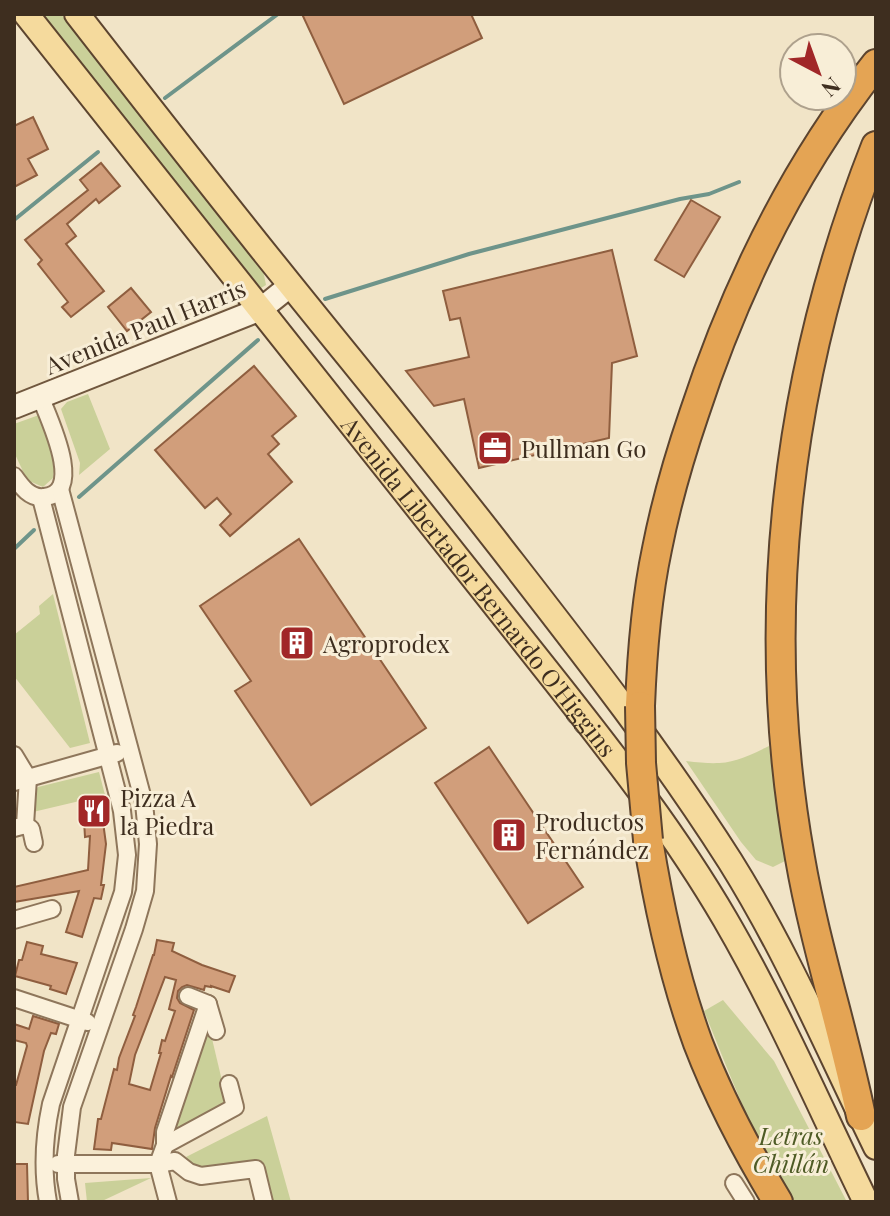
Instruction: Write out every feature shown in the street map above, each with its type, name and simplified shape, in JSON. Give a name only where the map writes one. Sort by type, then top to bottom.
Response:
[{"type":"highway","points":[[778,1202],[734,1125],[698,1042],[666,932],[648,840],[641,763],[640,706],[645,629],[657,548],[673,482],[716,352],[751,269],[795,185],[842,109],[876,64]]},
{"type":"highway","points":[[861,1116],[849,1058],[818,946],[799,855],[784,730],[780,629],[790,482],[808,368],[833,271],[876,146]]},
{"type":"main road","name":"Avenida Libertador Bernardo O'Higgins","points":[[26,14],[639,788],[682,850],[741,947],[866,1202]]},
{"type":"main road","name":"Avenida Libertador Bernardo O'Higgins","points":[[77,14],[443,472],[625,709],[685,794],[731,863],[774,939],[876,1147]]},
{"type":"main road","name":"Avenida Paul Harris","points":[[14,407],[261,309],[291,285]]},
{"type":"street","points":[[40,396],[62,452],[64,477],[60,489],[144,803],[148,844],[145,891],[72,1107],[66,1144],[70,1202]]},
{"type":"street","points":[[14,476],[31,495],[41,498],[60,489]]},
{"type":"street","points":[[41,498],[125,824],[127,855],[123,892],[51,1104],[44,1164],[48,1202]]},
{"type":"street","points":[[21,780],[130,750]]},
{"type":"street","points":[[14,755],[21,780],[20,826],[31,829],[34,843]]},
{"type":"street","points":[[14,920],[52,909]]},
{"type":"street","points":[[188,996],[208,1004]]},
{"type":"street","points":[[14,998],[100,1027]]},
{"type":"street","points":[[208,1004],[216,1031]]},
{"type":"street","points":[[168,1202],[158,1164],[165,1145],[165,1132],[208,1004]]},
{"type":"street","points":[[165,1145],[235,1107],[229,1084]]},
{"type":"street","points":[[44,1164],[158,1164],[175,1161],[189,1172],[201,1176],[256,1169],[264,1202]]},
{"type":"street","points":[[734,1183],[746,1202]]},
{"type":"green space","points":[[42,14],[61,14],[263,270],[266,285],[261,288]]},
{"type":"green space","points":[[88,394],[110,449],[79,475],[80,463],[61,409],[67,402]]},
{"type":"green space","points":[[39,415],[55,465],[53,478],[43,487],[27,480],[14,452],[14,424]]},
{"type":"green space","points":[[53,594],[90,743],[70,748],[14,676],[14,635],[40,614],[39,606]]},
{"type":"green space","points":[[769,746],[785,861],[773,867],[756,860],[741,842],[686,761],[729,762]]},
{"type":"green space","points":[[99,772],[105,795],[33,812],[33,795],[38,787]]},
{"type":"green space","name":"Letras Chillán","points":[[723,1000],[774,1061],[847,1202],[795,1202],[781,1180],[745,1110],[704,1011]]},
{"type":"green space","points":[[209,1026],[227,1102],[173,1136]]},
{"type":"green space","points":[[267,1116],[291,1202],[272,1202],[261,1161],[205,1169],[193,1166],[186,1157]]},
{"type":"green space","points":[[151,1178],[100,1202],[87,1202],[85,1183]]},
{"type":"building","points":[[302,14],[471,14],[482,38],[344,104]]},
{"type":"building","points":[[33,117],[48,149],[28,159],[37,175],[14,187],[14,126]]},
{"type":"building","points":[[101,163],[120,186],[99,203],[96,199],[67,224],[76,236],[66,244],[104,291],[71,317],[62,307],[68,302],[38,264],[42,260],[25,240],[88,190],[80,180]]},
{"type":"building","points":[[691,200],[720,217],[684,277],[655,260]]},
{"type":"building","points":[[612,250],[637,356],[612,363],[609,438],[479,468],[464,399],[434,406],[406,371],[469,357],[460,318],[450,320],[443,291]]},
{"type":"building","points":[[131,288],[151,312],[127,331],[108,307]]},
{"type":"building","points":[[254,366],[296,416],[272,436],[279,444],[268,454],[292,482],[230,536],[220,525],[231,514],[217,498],[205,508],[155,450]]},
{"type":"building","name":"Agroprodex","points":[[299,539],[426,728],[311,805],[235,691],[251,681],[200,606]]},
{"type":"building","name":"Productos Fernández","points":[[489,747],[583,887],[528,923],[435,783]]},
{"type":"building","points":[[100,800],[106,844],[101,885],[104,885],[101,899],[94,898],[82,937],[66,932],[79,891],[14,902],[14,887],[88,870],[90,836],[85,837],[84,820],[88,820],[84,804]]},
{"type":"building","points":[[157,940],[174,943],[172,951],[235,976],[229,992],[211,986],[205,986],[204,990],[187,985],[178,991],[180,1003],[194,1010],[155,1128],[152,1149],[112,1143],[111,1150],[94,1149],[98,1119],[101,1119],[114,1069],[117,1070]],"holes":[[[165,977],[176,980],[169,1009],[175,1011],[165,1041],[162,1040],[150,1090],[129,1084],[135,1055]]]},
{"type":"building","points":[[27,942],[43,946],[41,954],[77,963],[66,994],[50,989],[51,986],[15,976]]},
{"type":"building","points":[[33,1016],[59,1024],[56,1034],[51,1033],[44,1051],[28,1124],[14,1122],[14,1085],[27,1046],[14,1040],[14,1024],[29,1029]]},
{"type":"building","points":[[14,1164],[27,1164],[28,1202],[14,1202]]},
{"type":"waterway","points":[[165,98],[278,14]]},
{"type":"waterway","points":[[14,220],[98,152]]},
{"type":"waterway","points":[[325,299],[469,254],[709,194],[739,182]]},
{"type":"waterway","points":[[79,497],[258,340]]},
{"type":"waterway","points":[[14,549],[34,530]]},
{"type":"place","name":"Pullman Go","points":[[495,448]]},
{"type":"place","name":"Agroprodex","points":[[297,643]]},
{"type":"place","name":"Pizza A la Piedra","points":[[94,811]]},
{"type":"place","name":"Productos Fernández","points":[[509,835]]}]
